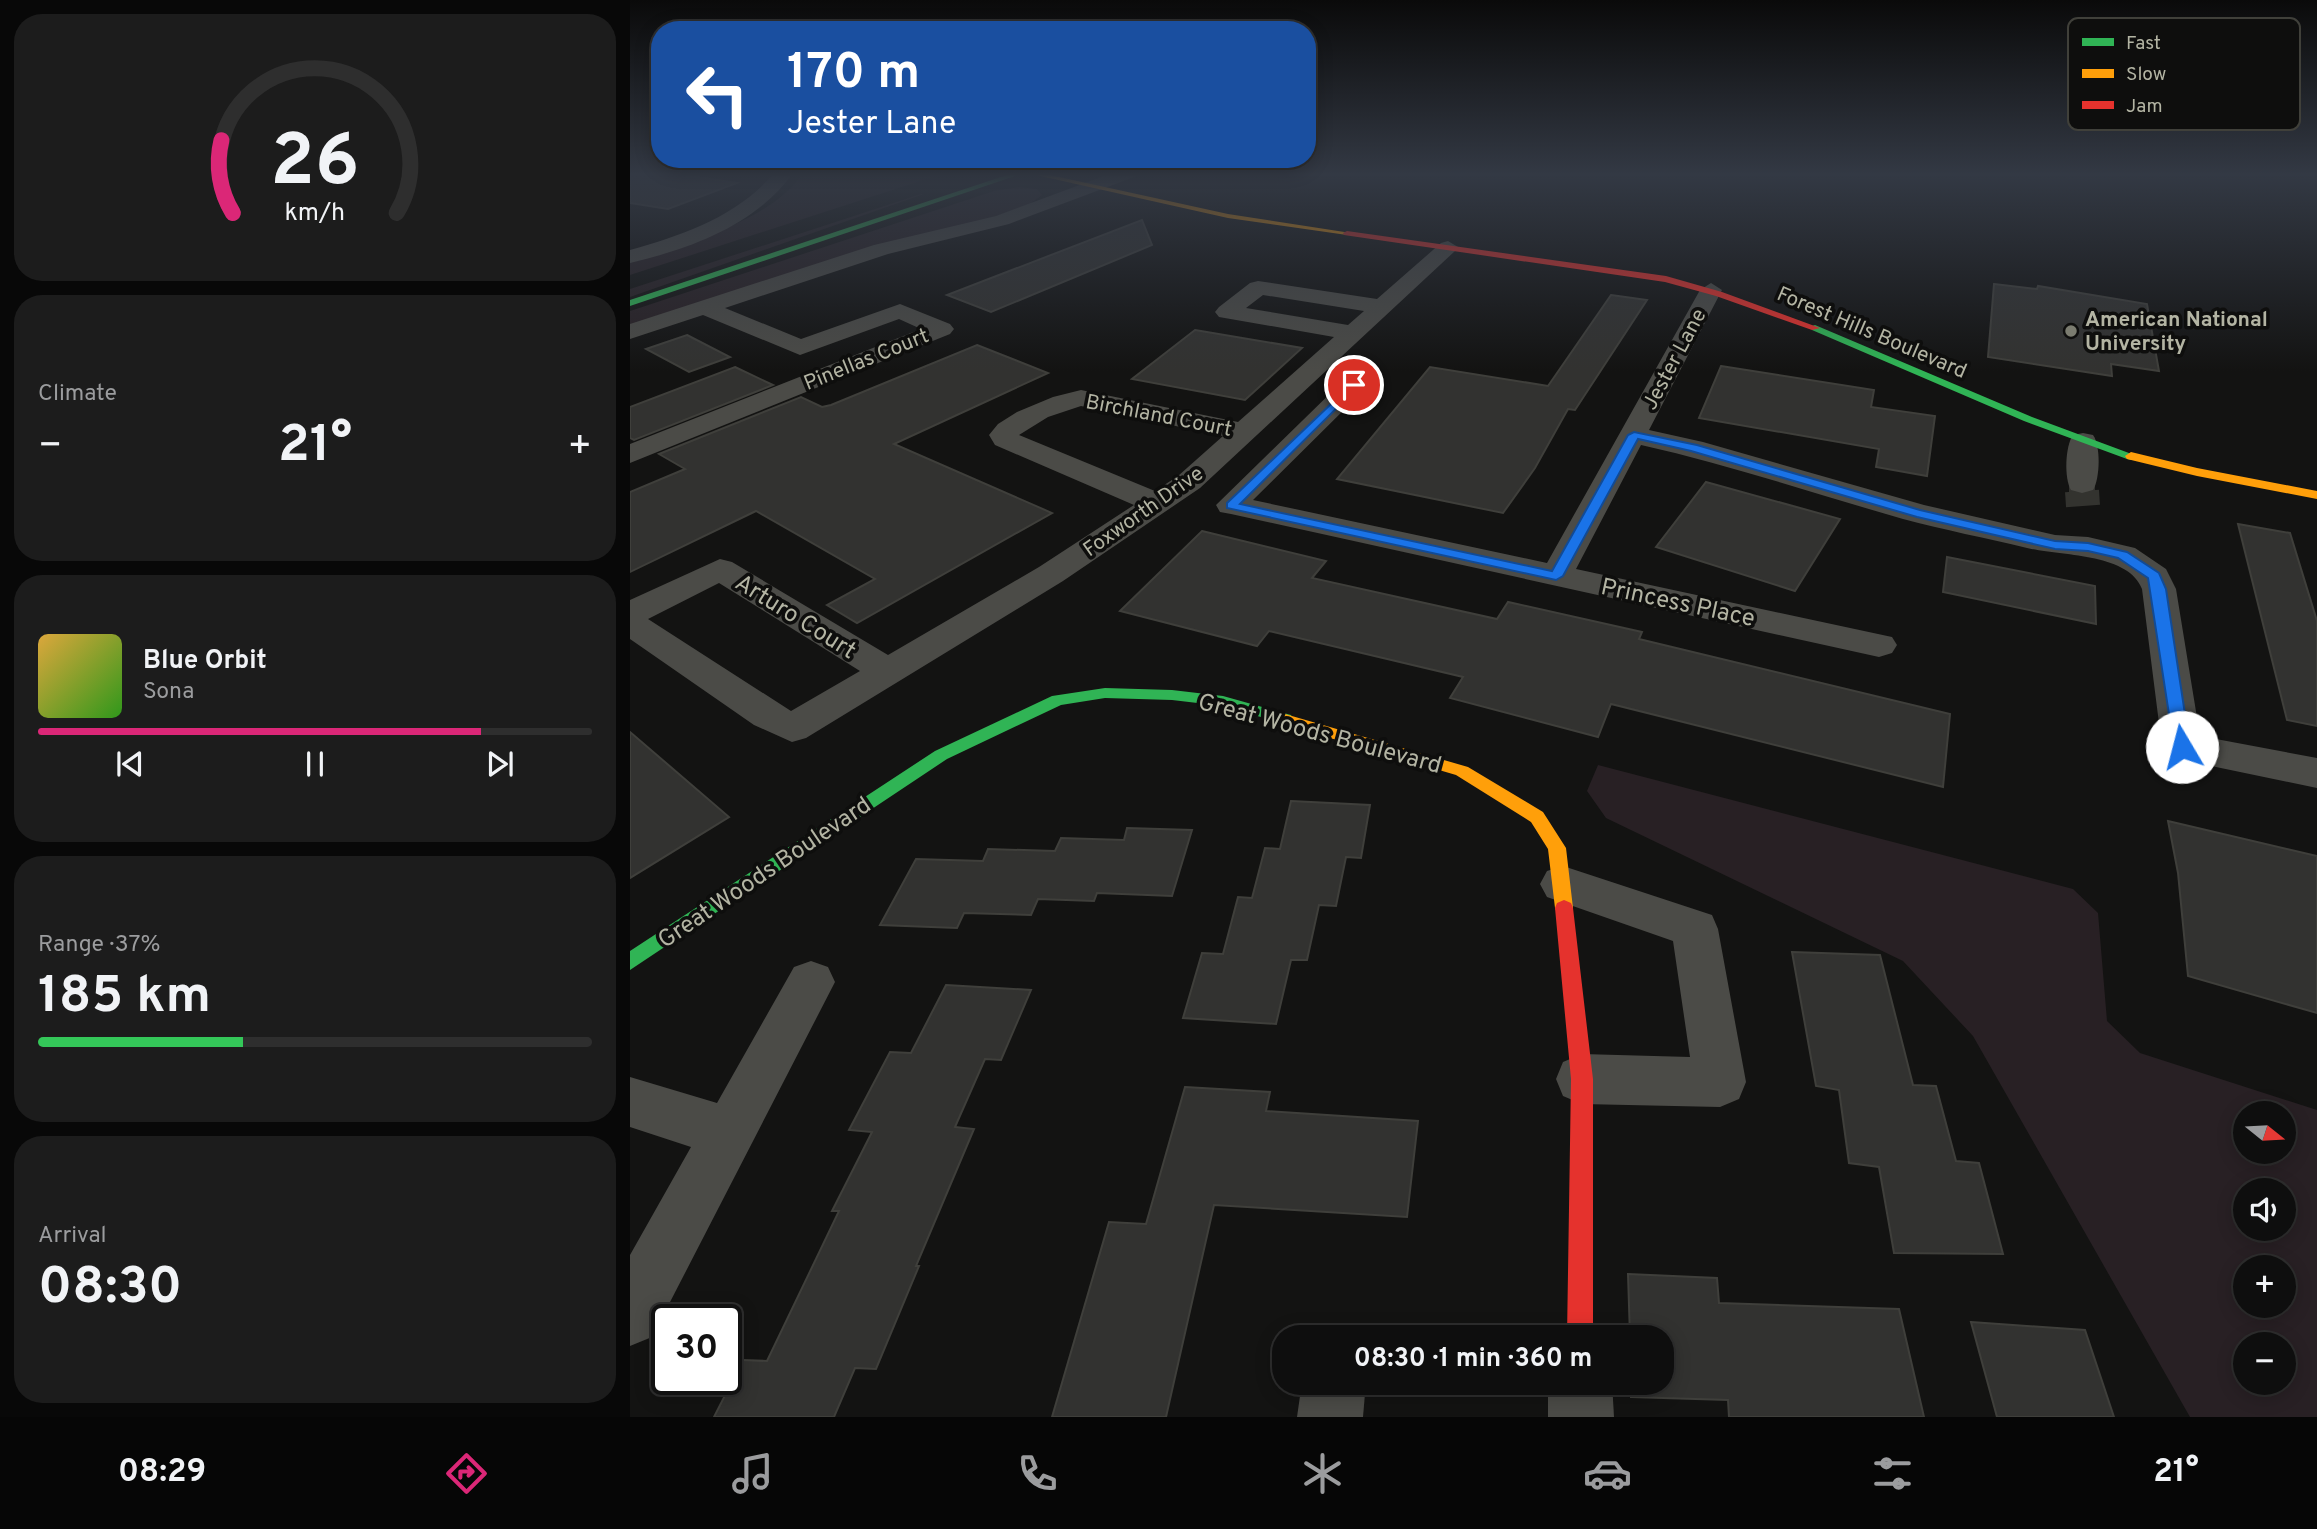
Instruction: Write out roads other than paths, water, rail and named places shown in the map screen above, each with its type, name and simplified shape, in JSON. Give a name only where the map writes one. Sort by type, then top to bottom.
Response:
[{"type":"street","points":[[630,257],[678,239]]},
{"type":"street","points":[[708,278],[813,239]]},
{"type":"street","points":[[630,303],[824,239]]},
{"type":"street","points":[[630,332],[881,248],[919,239]]},
{"type":"street","name":"Forest Hills Boulevard","points":[[1391,239],[1666,279],[1711,290],[1788,318],[2083,440],[2193,470],[2317,495]]},
{"type":"street","name":"Foxworth Drive","points":[[630,623],[768,716],[792,728],[1051,574],[1159,504],[1189,482],[1448,247]]},
{"type":"street","points":[[1354,333],[1227,312],[1258,288],[1382,307]]},
{"type":"street","name":"Jester Lane","points":[[1556,576],[1711,290]]},
{"type":"street","name":"Pinellas Court","points":[[630,454],[942,328],[900,311],[800,348],[703,307]]},
{"type":"street","name":"Princess Place","points":[[1354,385],[1231,506],[1879,645]]},
{"type":"street","name":"Birchland Court","points":[[1159,504],[1005,439],[1003,435],[1011,427],[1064,400],[1081,398],[1245,432]]},
{"type":"street","points":[[1634,435],[1693,447],[1917,513],[2055,545],[2079,546],[2123,555],[2154,576],[2159,589],[2182,747],[2317,773]]},
{"type":"street","points":[[2079,546],[2083,440]]},
{"type":"street","name":"Arturo Court","points":[[630,614],[720,569],[887,671]]},
{"type":"street","name":"Great Woods Boulevard","points":[[630,962],[941,755],[1058,701],[1105,693],[1172,695],[1223,701],[1462,771],[1538,817],[1557,848],[1582,1079],[1580,1325]]},
{"type":"street","points":[[1563,884],[1695,929],[1720,1082],[1582,1079]]},
{"type":"street","points":[[630,1315],[811,982]]},
{"type":"street","points":[[630,1102],[729,1133]]},
{"type":"street","points":[[1330,1417],[1333,1395]]},
{"type":"street","points":[[1580,1395],[1581,1417]]},
{"type":"tunnel","points":[[2082,484],[2082,491]]},
{"type":"tunnel","points":[[2082,491],[2083,506]]},
{"type":"place","name":"American National University","points":[[2071,331]]}]
